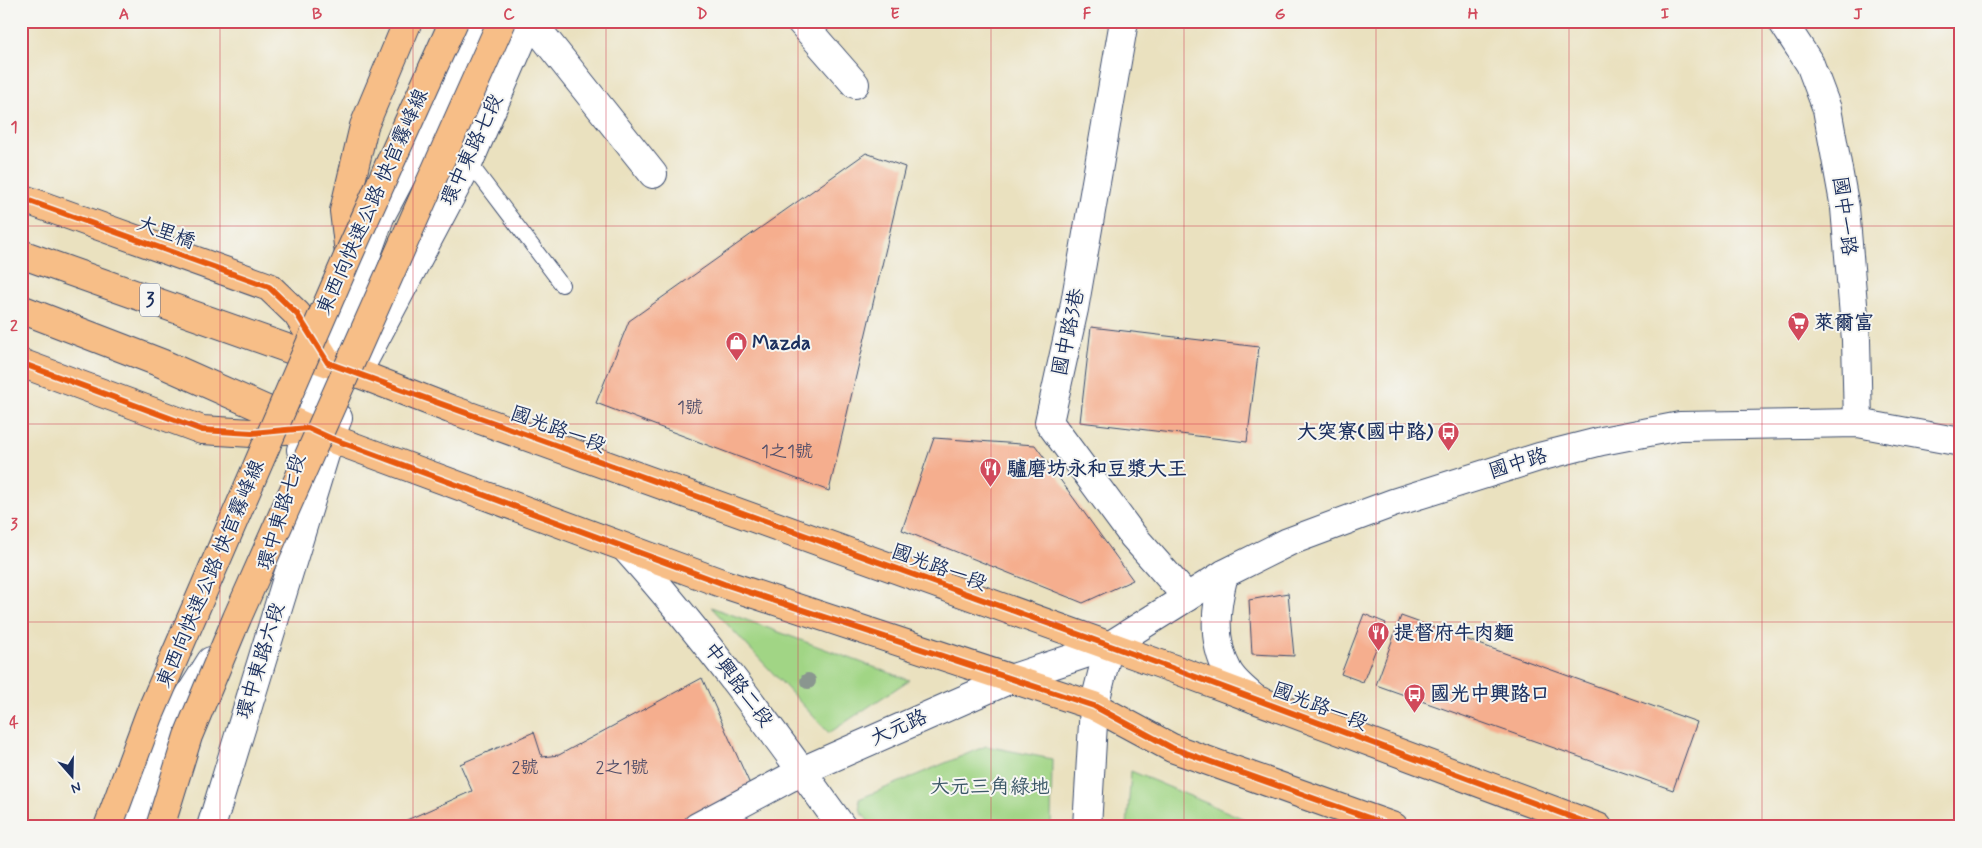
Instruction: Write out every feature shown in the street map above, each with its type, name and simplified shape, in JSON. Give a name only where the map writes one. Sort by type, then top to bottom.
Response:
[{"type":"main road","points":[[350,254],[344,211],[364,126],[408,21]]},
{"type":"main road","name":"東西向快速公路 快官霧峰線","points":[[108,827],[150,716],[350,254],[455,21]]},
{"type":"main road","name":"東西向快速公路 快官霧峰線","points":[[160,827],[188,736],[237,618],[502,21]]},
{"type":"main road","name":"大里橋","points":[[21,198],[269,287],[293,310],[328,363]]},
{"type":"main road","name":"國光路一段","points":[[21,254],[357,373],[450,409],[1255,699],[1598,827]]},
{"type":"main road","points":[[21,309],[162,363],[319,433],[626,549],[724,584],[1094,706],[1172,748],[1394,827]]},
{"type":"main road","points":[[21,363],[202,430],[319,433]]},
{"type":"street","name":"環中東路七段","points":[[451,83],[455,21]]},
{"type":"street","name":"環中東路七段","points":[[319,433],[328,363],[380,217],[451,83],[479,21]]},
{"type":"street","name":"環中東路七段","points":[[261,581],[319,433],[357,373],[469,162],[531,21]]},
{"type":"street","points":[[531,21],[653,174]]},
{"type":"street","points":[[800,21],[856,84]]},
{"type":"street","name":"國中路3巷","points":[[1124,21],[1074,309],[1049,422],[1133,536],[1187,597]]},
{"type":"street","name":"國中一路","points":[[1782,21],[1810,64],[1828,109],[1845,208],[1856,340],[1858,423]]},
{"type":"street","name":"國中路","points":[[1109,646],[1224,574],[1288,542],[1393,503],[1539,457],[1602,441],[1680,426],[1858,423],[1961,442]]},
{"type":"street","name":"環中東路六段","points":[[211,827],[319,433]]},
{"type":"street","name":"中興路二段","points":[[626,549],[679,609],[842,827]]},
{"type":"street","points":[[1224,574],[1216,608],[1220,646],[1228,672],[1255,699]]},
{"type":"street","name":"環中東路六段","points":[[131,827],[166,733],[261,581]]},
{"type":"street","points":[[1087,827],[1094,706],[1109,646]]},
{"type":"street","name":"大元路","points":[[697,827],[802,771],[1013,678],[1109,646]]},
{"type":"lane","points":[[469,162],[562,285]]},
{"type":"green space","points":[[711,607],[909,680],[829,733]]},
{"type":"green space","name":"大元三角綠地","points":[[986,746],[1052,759],[1051,827],[873,827],[861,812],[859,799]]},
{"type":"green space","points":[[1131,771],[1263,827],[1127,827]]},
{"type":"building","name":"Mazda","points":[[866,153],[905,167],[829,491],[596,403],[629,321]]},
{"type":"building","points":[[1091,327],[1259,347],[1247,442],[1080,422]]},
{"type":"building","name":"驢磨坊永和豆漿大王","points":[[934,438],[1035,445],[1133,580],[1083,603],[902,530]]},
{"type":"building","points":[[1288,593],[1294,656],[1252,654],[1249,600]]},
{"type":"building","points":[[1364,614],[1386,623],[1363,682],[1341,674]]},
{"type":"building","points":[[1401,616],[1697,722],[1673,790],[1376,685]]},
{"type":"building","points":[[702,678],[753,791],[679,827],[391,827],[472,791],[460,764],[534,732],[542,757],[559,755]]},
{"type":"cycle path","points":[[21,198],[269,287],[297,314],[328,363],[1177,670],[1598,827]]},
{"type":"cycle path","points":[[21,363],[202,430],[252,433],[308,428],[330,438],[724,584],[1094,706],[1172,748],[1394,827]]},
{"type":"place","name":"萊爾富","points":[[1798,342]]},
{"type":"place","name":"Mazda","points":[[736,362]]},
{"type":"place","name":"大突寮(國中路)","points":[[1449,451]]},
{"type":"place","name":"驢磨坊永和豆漿大王","points":[[991,488]]},
{"type":"place","name":"提督府牛肉麵","points":[[1378,652]]},
{"type":"place","name":"國光中興路口","points":[[1414,713]]}]
